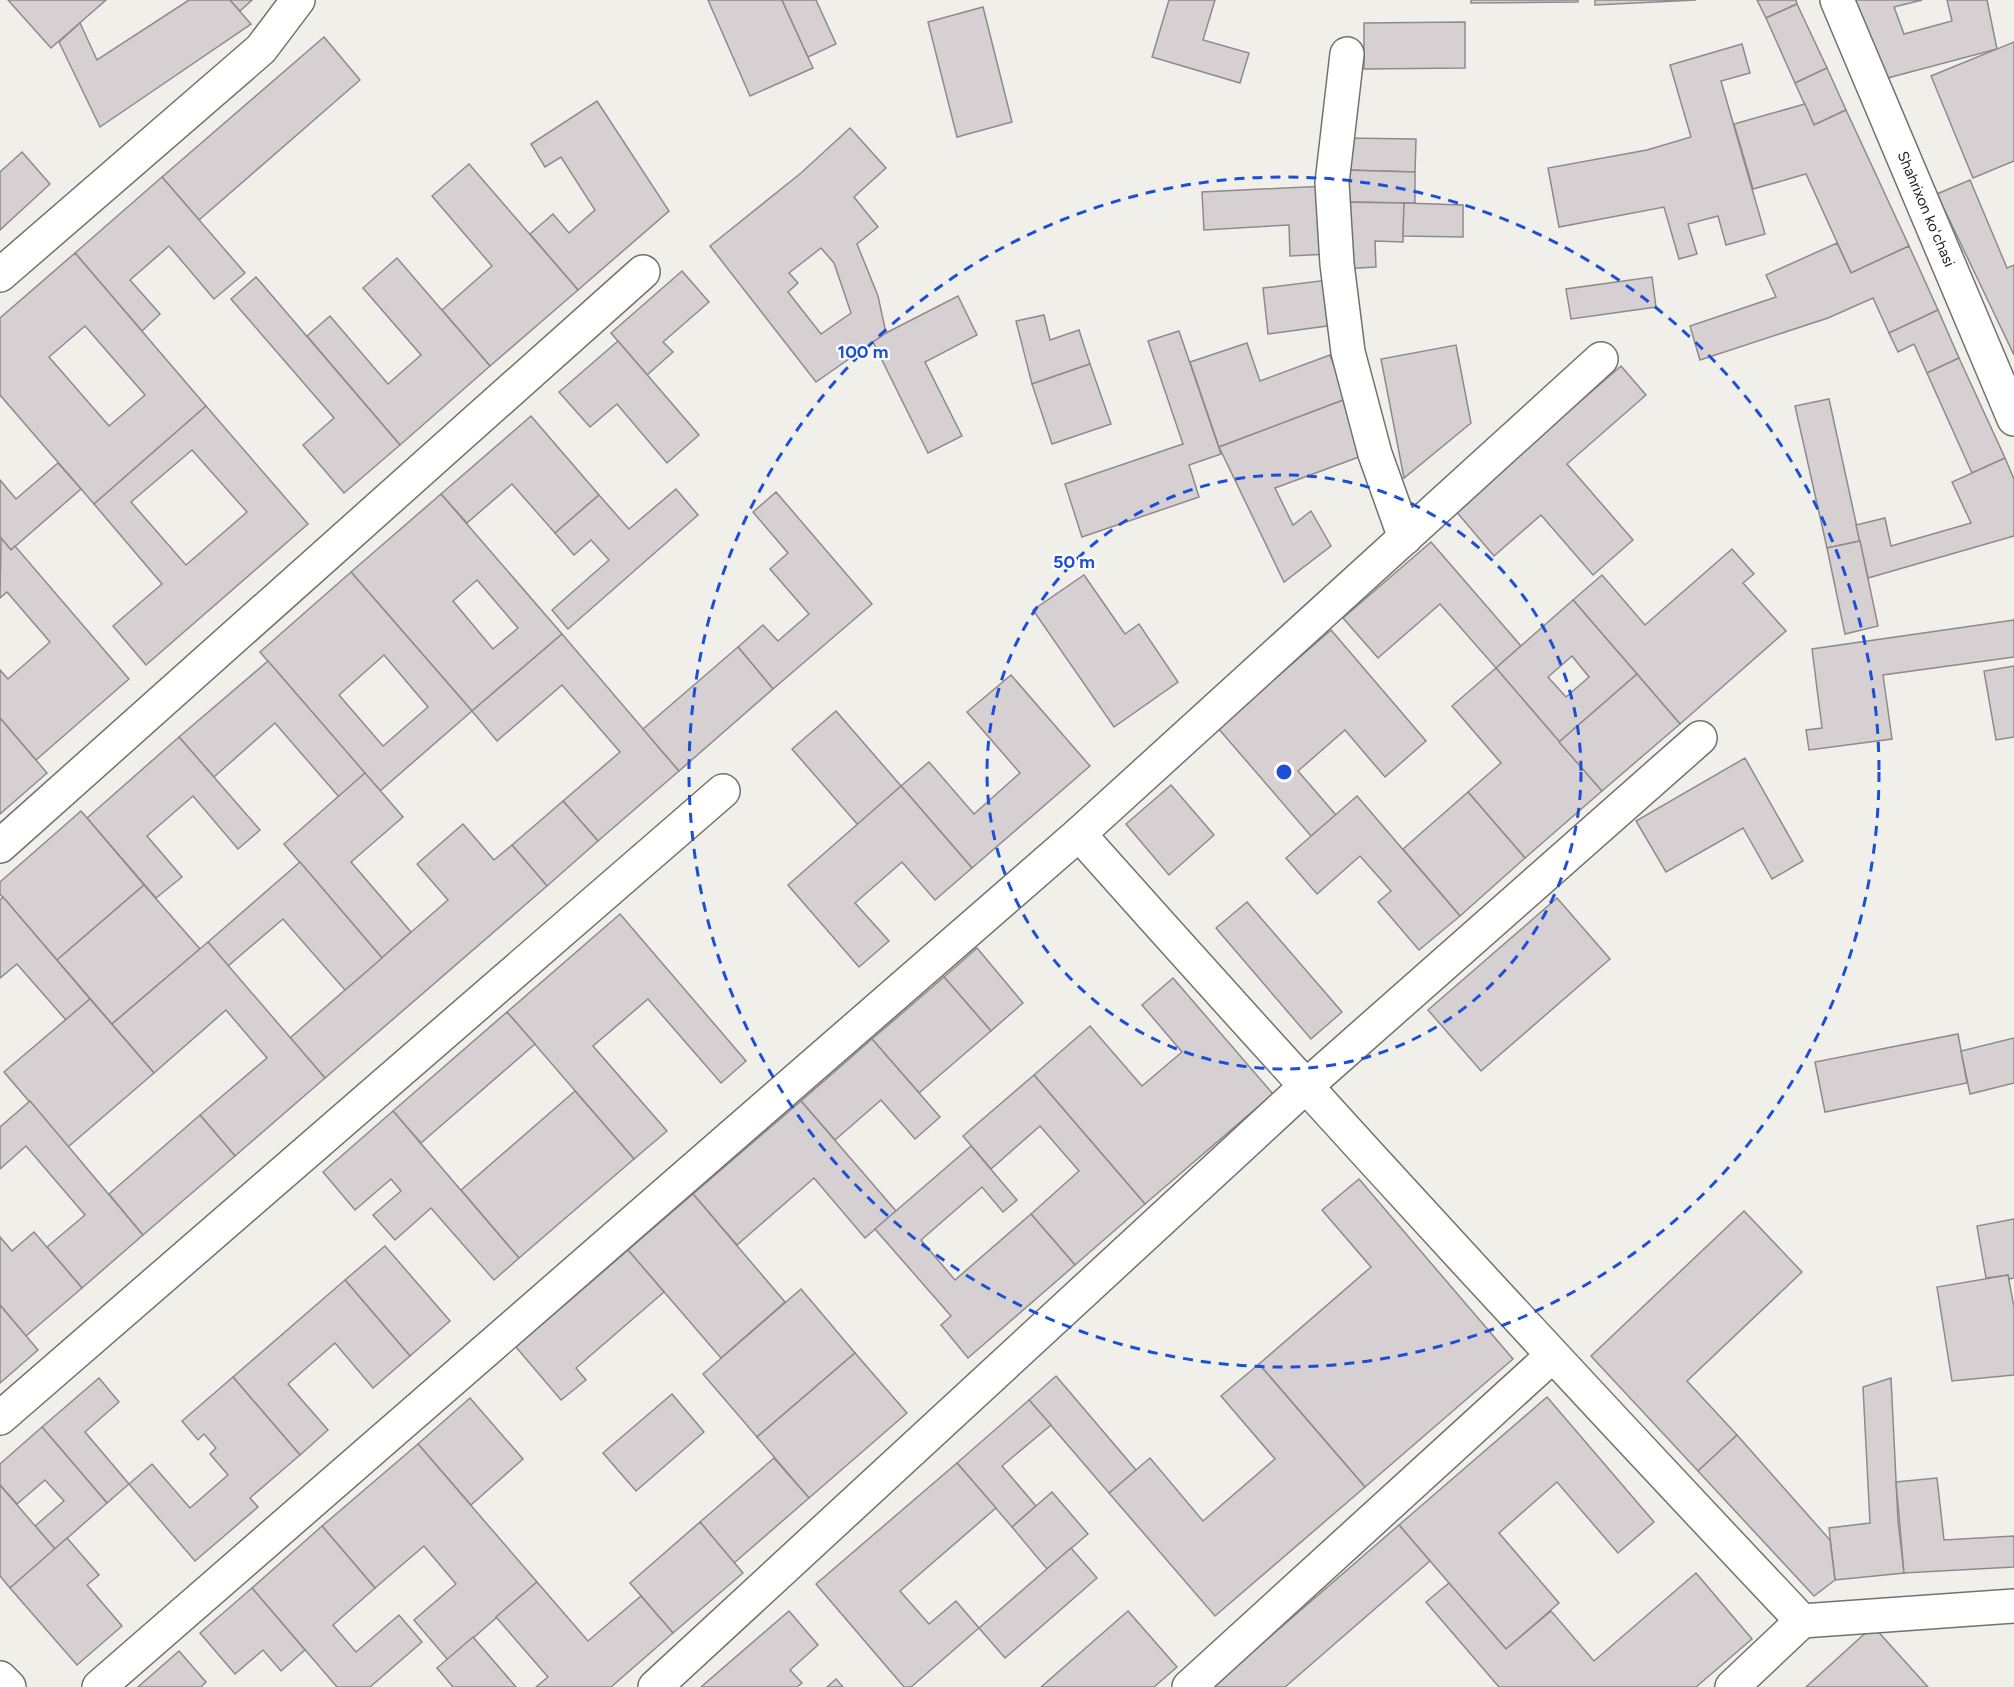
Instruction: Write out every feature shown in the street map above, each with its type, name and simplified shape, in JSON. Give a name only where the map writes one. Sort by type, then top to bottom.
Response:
[{"type":"street","points":[[0,275],[261,49],[298,0]]},
{"type":"street","name":"Shahrixon koʻchasi","points":[[1837,0],[2014,419]]},
{"type":"street","points":[[1347,54],[1332,183],[1337,264],[1348,352],[1375,454],[1405,538]]},
{"type":"street","points":[[0,846],[643,272]]},
{"type":"street","points":[[99,1687],[1079,834],[1601,359]]},
{"type":"street","points":[[654,1687],[1305,1087],[1700,738]]},
{"type":"street","points":[[0,1418],[723,791]]},
{"type":"street","points":[[1079,834],[1305,1087],[1552,1356],[1802,1622]]},
{"type":"street","points":[[1190,1687],[1552,1356]]},
{"type":"street","points":[[1732,1687],[1802,1622],[2014,1606]]},
{"type":"street","points":[[0,1677],[9,1687]]},
{"type":"building","points":[[8,0],[106,0],[51,48]]},
{"type":"building","points":[[189,0],[230,0],[251,24],[100,127],[59,42],[80,23],[97,60]]},
{"type":"building","points":[[230,0],[252,0],[240,11]]},
{"type":"building","points":[[708,0],[782,0],[813,68],[750,96]]},
{"type":"building","points":[[782,0],[816,0],[836,44],[808,57]]},
{"type":"building","points":[[1169,0],[1215,0],[1203,40],[1249,53],[1240,83],[1152,57]]},
{"type":"building","points":[[1471,0],[1578,0],[1578,2],[1471,3]]},
{"type":"building","points":[[1595,0],[1696,0],[1595,5]]},
{"type":"building","points":[[1757,0],[1796,0],[1797,4],[1766,18]]},
{"type":"building","points":[[1850,0],[1922,0],[1894,7],[1904,34],[1952,21],[1947,0],[1987,0],[1997,49],[1880,80]]},
{"type":"building","points":[[1797,4],[1827,68],[1795,83],[1766,18]]},
{"type":"building","points":[[983,7],[1012,122],[957,137],[928,22]]},
{"type":"building","points":[[1465,22],[1465,68],[1364,69],[1364,23]]},
{"type":"building","points":[[324,37],[360,80],[199,220],[162,177]]},
{"type":"building","points":[[2014,42],[2014,161],[1973,178],[1931,76]]},
{"type":"building","points":[[1742,44],[1750,73],[1721,81],[1765,234],[1726,245],[1718,216],[1688,224],[1697,254],[1679,259],[1664,207],[1559,227],[1548,168],[1647,150],[1691,137],[1670,65]]},
{"type":"building","points":[[1827,68],[1846,110],[1814,125],[1795,83]]},
{"type":"building","points":[[597,101],[669,211],[578,290],[530,234],[553,214],[569,233],[595,210],[561,157],[545,167],[531,144]]},
{"type":"building","points":[[1805,104],[1814,125],[1846,110],[1909,246],[1851,273],[1806,174],[1753,189],[1734,124]]},
{"type":"building","points":[[850,128],[886,168],[854,197],[878,227],[857,244],[878,296],[886,333],[816,382],[710,246],[801,173]],"holes":[[[821,248],[834,263],[851,313],[821,334],[788,292],[798,283],[789,273]]]},
{"type":"building","points":[[1344,138],[1416,139],[1415,172],[1344,170]]},
{"type":"building","points":[[22,152],[50,184],[0,230],[0,172]]},
{"type":"building","points":[[469,164],[578,290],[490,366],[442,310],[492,266],[432,196]]},
{"type":"building","points":[[1344,170],[1415,172],[1415,203],[1343,202]]},
{"type":"building","points":[[162,177],[245,273],[214,299],[169,246],[130,280],[160,314],[142,331],[75,253]]},
{"type":"building","points":[[1970,180],[2007,268],[2014,265],[2014,355],[1937,194]]},
{"type":"building","points":[[1326,186],[1329,254],[1290,256],[1289,225],[1204,230],[1202,192]]},
{"type":"building","points":[[1338,202],[1404,203],[1403,242],[1375,241],[1376,267],[1341,269]]},
{"type":"building","points":[[1404,203],[1463,205],[1463,237],[1403,236]]},
{"type":"building","points":[[1837,243],[1851,273],[1909,246],[1938,310],[1889,333],[1873,298],[1828,318],[1700,360],[1690,326],[1776,297],[1766,275]]},
{"type":"building","points":[[75,253],[206,406],[94,504],[0,395],[0,318]],"holes":[[[85,326],[145,395],[109,426],[49,357]]]},
{"type":"building","points":[[397,258],[490,366],[400,445],[307,336],[330,316],[388,384],[421,355],[363,288]]},
{"type":"building","points":[[682,271],[709,302],[663,342],[673,352],[647,375],[611,333]]},
{"type":"building","points":[[256,277],[400,445],[344,493],[303,445],[334,418],[231,299]]},
{"type":"building","points":[[1652,277],[1656,307],[1571,319],[1566,289]]},
{"type":"building","points":[[1328,280],[1334,325],[1268,334],[1263,288]]},
{"type":"building","points":[[958,296],[977,335],[925,362],[962,436],[928,453],[873,342]]},
{"type":"building","points":[[1938,310],[1959,358],[1927,373],[1914,344],[1898,352],[1889,333]]},
{"type":"building","points":[[1044,315],[1050,340],[1079,330],[1090,364],[1032,384],[1016,321]]},
{"type":"building","points":[[1179,331],[1221,454],[1189,465],[1199,497],[1082,537],[1065,484],[1183,444],[1148,341]]},
{"type":"building","points":[[618,341],[699,435],[667,463],[617,404],[590,427],[559,392]]},
{"type":"building","points":[[1247,343],[1260,381],[1330,355],[1346,399],[1219,447],[1190,362]]},
{"type":"building","points":[[1456,345],[1471,423],[1404,478],[1381,359]]},
{"type":"building","points":[[1959,358],[2005,458],[1972,473],[1927,373]]},
{"type":"building","points":[[1090,364],[1111,424],[1052,444],[1032,384]]},
{"type":"building","points":[[1621,366],[1646,395],[1567,464],[1633,540],[1593,575],[1541,515],[1494,556],[1455,510]]},
{"type":"building","points":[[1346,399],[1367,454],[1275,488],[1293,525],[1311,511],[1331,546],[1284,582],[1219,447]]},
{"type":"building","points":[[1829,399],[1860,541],[1827,548],[1795,406]]},
{"type":"building","points":[[206,406],[308,524],[146,665],[113,626],[162,584],[94,504]],"holes":[[[192,450],[247,512],[186,565],[131,502]]]},
{"type":"building","points":[[531,416],[599,495],[555,533],[512,484],[467,523],[441,494]]},
{"type":"building","points":[[2005,458],[2014,479],[2014,536],[1868,578],[1856,525],[1885,518],[1891,546],[1971,523],[1952,482]]},
{"type":"building","points":[[58,463],[81,489],[11,550],[0,537],[0,480],[16,499]]},
{"type":"building","points":[[676,489],[698,515],[568,629],[552,610],[609,560],[591,540],[574,555],[555,533],[599,495],[629,529]]},
{"type":"building","points":[[776,492],[872,604],[773,689],[738,647],[763,625],[778,641],[809,614],[770,569],[788,553],[753,512]]},
{"type":"building","points":[[441,494],[562,634],[472,711],[351,572]],"holes":[[[477,580],[518,628],[493,649],[453,601]]]},
{"type":"building","points":[[1,538],[11,550],[15,546],[129,679],[36,760],[0,718],[0,670],[8,679],[50,642],[7,592],[0,598]]},
{"type":"building","points":[[1860,541],[1878,626],[1845,634],[1827,548]]},
{"type":"building","points":[[1431,542],[1521,646],[1496,668],[1440,604],[1378,658],[1343,618]]},
{"type":"building","points":[[1732,549],[1754,574],[1743,583],[1786,631],[1680,724],[1573,600],[1602,575],[1645,625]]},
{"type":"building","points":[[351,572],[472,711],[380,791],[260,652]],"holes":[[[384,655],[428,707],[383,746],[339,695]]]},
{"type":"building","points":[[1084,575],[1125,634],[1139,624],[1178,682],[1114,727],[1033,610]]},
{"type":"building","points":[[1573,600],[1637,674],[1559,742],[1496,668]],"holes":[[[1572,656],[1589,677],[1566,697],[1548,677]]]},
{"type":"building","points":[[2014,620],[2014,657],[1883,675],[1892,739],[1809,750],[1806,730],[1822,728],[1812,649]]},
{"type":"building","points":[[1331,630],[1426,741],[1385,777],[1345,730],[1298,771],[1336,815],[1311,836],[1218,728]]},
{"type":"building","points":[[562,634],[679,771],[598,841],[563,801],[620,752],[562,685],[497,741],[472,711]]},
{"type":"building","points":[[738,647],[773,689],[679,771],[643,729]]},
{"type":"building","points":[[268,661],[365,773],[339,797],[275,723],[214,777],[179,737]]},
{"type":"building","points":[[2014,666],[2014,737],[1996,740],[1984,671]]},
{"type":"building","points":[[1496,668],[1602,791],[1525,858],[1468,792],[1501,763],[1452,706]]},
{"type":"building","points":[[1637,674],[1680,724],[1602,791],[1559,742]]},
{"type":"building","points":[[1011,675],[1090,766],[972,868],[901,786],[929,762],[974,814],[1020,773],[967,712]]},
{"type":"building","points":[[836,711],[901,786],[858,825],[792,749]]},
{"type":"building","points":[[0,718],[47,773],[0,814]]},
{"type":"building","points":[[179,737],[260,830],[238,849],[193,796],[147,836],[182,877],[156,898],[87,818]]},
{"type":"building","points":[[1745,758],[1803,861],[1772,879],[1743,828],[1666,872],[1636,821]]},
{"type":"building","points":[[365,773],[403,817],[351,862],[411,932],[382,958],[284,844]]},
{"type":"building","points":[[1171,785],[1214,835],[1169,875],[1126,824]]},
{"type":"building","points":[[901,786],[972,868],[935,900],[902,862],[855,903],[889,941],[859,967],[788,885]]},
{"type":"building","points":[[1468,792],[1525,858],[1460,916],[1403,849]]},
{"type":"building","points":[[1357,796],[1460,916],[1419,950],[1378,902],[1391,891],[1360,856],[1317,894],[1286,858]]},
{"type":"building","points":[[563,801],[598,841],[547,886],[512,845]]},
{"type":"building","points":[[81,811],[144,885],[57,960],[0,894],[0,882]]},
{"type":"building","points":[[463,824],[494,860],[512,845],[547,886],[325,1078],[290,1038],[448,900],[417,864]]},
{"type":"building","points":[[300,862],[382,958],[345,990],[283,919],[228,966],[208,942]]},
{"type":"building","points":[[144,885],[200,949],[112,1024],[57,960]]},
{"type":"building","points":[[3,897],[90,999],[66,1020],[17,964],[0,978],[0,900]]},
{"type":"building","points":[[1557,898],[1610,959],[1481,1071],[1428,1010]]},
{"type":"building","points":[[1247,902],[1342,1012],[1311,1039],[1216,928]]},
{"type":"building","points":[[620,914],[746,1061],[721,1083],[648,999],[593,1046],[667,1131],[634,1159],[507,1012]]},
{"type":"building","points":[[208,942],[325,1078],[235,1156],[200,1115],[267,1058],[226,1010],[154,1073],[112,1024]]},
{"type":"building","points":[[977,948],[1023,1003],[991,1031],[944,977]]},
{"type":"building","points":[[944,977],[991,1031],[919,1093],[872,1039]]},
{"type":"building","points":[[1173,978],[1273,1094],[1145,1204],[1034,1075],[1090,1026],[1142,1086],[1182,1052],[1142,1005]]},
{"type":"building","points":[[90,999],[154,1073],[68,1147],[4,1072]]},
{"type":"building","points":[[507,1012],[535,1044],[421,1143],[393,1111]]},
{"type":"building","points":[[1958,1034],[1967,1083],[1825,1112],[1815,1062]]},
{"type":"building","points":[[2014,1038],[2014,1083],[1970,1094],[1961,1051]]},
{"type":"building","points":[[872,1039],[940,1117],[915,1139],[881,1100],[835,1140],[801,1101]]},
{"type":"building","points":[[1034,1075],[1145,1204],[1075,1265],[1031,1214],[1079,1171],[1040,1126],[991,1169],[963,1136]]},
{"type":"building","points":[[575,1091],[634,1159],[519,1258],[461,1190]]},
{"type":"building","points":[[30,1101],[143,1235],[82,1288],[47,1247],[85,1215],[26,1146],[0,1169],[0,1127]]},
{"type":"building","points":[[801,1101],[896,1211],[865,1238],[814,1178],[737,1245],[693,1194]]},
{"type":"building","points":[[393,1111],[519,1258],[494,1280],[431,1208],[395,1240],[373,1215],[401,1191],[391,1179],[355,1210],[323,1172]]},
{"type":"building","points":[[200,1115],[235,1156],[143,1235],[109,1194]]},
{"type":"building","points":[[971,1146],[1017,1200],[1003,1212],[982,1187],[921,1240],[955,1280],[1031,1214],[1075,1265],[968,1358],[941,1325],[951,1316],[875,1229]]},
{"type":"building","points":[[1359,1179],[1513,1359],[1365,1487],[1259,1364],[1371,1267],[1322,1210]]},
{"type":"building","points":[[693,1194],[785,1302],[721,1358],[628,1250]]},
{"type":"building","points":[[1744,1211],[1802,1272],[1687,1381],[1737,1435],[1698,1471],[1591,1356]]},
{"type":"building","points":[[2014,1219],[2014,1278],[2009,1279],[2008,1275],[1986,1278],[1977,1226]]},
{"type":"building","points":[[34,1232],[82,1288],[26,1336],[0,1305],[0,1237],[12,1251]]},
{"type":"building","points":[[385,1246],[450,1321],[410,1356],[345,1280]]},
{"type":"building","points":[[628,1250],[664,1292],[576,1368],[586,1380],[561,1400],[516,1347]]},
{"type":"building","points":[[2008,1275],[2014,1307],[2014,1375],[1952,1381],[1937,1287]]},
{"type":"building","points":[[345,1280],[410,1356],[373,1388],[335,1343],[288,1384],[328,1430],[300,1455],[233,1377]]},
{"type":"building","points":[[801,1289],[855,1353],[757,1437],[703,1374]]},
{"type":"building","points":[[0,1305],[38,1350],[0,1383]]},
{"type":"building","points":[[855,1353],[907,1413],[809,1498],[757,1437]]},
{"type":"building","points":[[1259,1364],[1365,1487],[1215,1616],[1109,1493],[1150,1458],[1203,1521],[1275,1459],[1221,1396]]},
{"type":"building","points":[[1056,1376],[1136,1470],[1109,1493],[1029,1400]]},
{"type":"building","points":[[233,1377],[300,1455],[250,1498],[258,1507],[195,1561],[129,1484],[152,1464],[190,1508],[228,1475],[210,1454],[216,1448],[204,1434],[198,1440],[182,1421]]},
{"type":"building","points":[[99,1378],[119,1402],[85,1432],[129,1484],[107,1503],[42,1427]]},
{"type":"building","points":[[1891,1378],[1898,1521],[1904,1573],[1835,1580],[1829,1528],[1870,1523],[1863,1387]]},
{"type":"building","points":[[672,1394],[704,1432],[636,1491],[603,1453]]},
{"type":"building","points":[[1547,1397],[1654,1522],[1618,1553],[1557,1482],[1499,1533],[1559,1603],[1506,1649],[1399,1525]]},
{"type":"building","points":[[470,1398],[523,1459],[471,1505],[418,1444]]},
{"type":"building","points":[[1029,1400],[1051,1425],[1002,1466],[1036,1506],[1012,1527],[957,1463]]},
{"type":"building","points":[[42,1427],[107,1503],[55,1549],[35,1526],[64,1501],[45,1480],[17,1504],[0,1485],[0,1464]]},
{"type":"building","points":[[1737,1435],[1830,1540],[1835,1580],[1814,1596],[1698,1471]]},
{"type":"building","points":[[418,1444],[537,1582],[448,1660],[414,1620],[456,1584],[424,1546],[375,1588],[322,1526]]},
{"type":"building","points":[[774,1458],[809,1498],[734,1563],[700,1522]]},
{"type":"building","points":[[957,1463],[996,1508],[900,1591],[929,1624],[956,1601],[979,1628],[911,1687],[904,1687],[816,1584]]},
{"type":"building","points":[[1937,1478],[1944,1540],[2014,1536],[2014,1567],[1904,1573],[1896,1482]]},
{"type":"building","points":[[0,1485],[55,1549],[10,1588],[0,1576]]},
{"type":"building","points":[[1052,1492],[1088,1534],[1047,1569],[1012,1527]]},
{"type":"building","points":[[700,1522],[743,1573],[673,1633],[630,1583]]},
{"type":"building","points":[[1399,1525],[1430,1561],[1285,1687],[1212,1687]]},
{"type":"building","points":[[322,1526],[375,1588],[333,1625],[356,1652],[399,1615],[422,1642],[370,1687],[337,1687],[252,1588]]},
{"type":"building","points":[[67,1538],[99,1575],[87,1585],[122,1626],[77,1665],[10,1588]]},
{"type":"building","points":[[1071,1548],[1097,1578],[1005,1658],[979,1628]]},
{"type":"building","points":[[1696,1573],[1752,1639],[1696,1687],[1499,1687],[1426,1602],[1449,1583],[1506,1649],[1551,1611],[1594,1661]]},
{"type":"building","points":[[537,1582],[588,1641],[641,1596],[673,1633],[611,1687],[536,1687],[548,1677],[496,1617]]},
{"type":"building","points":[[252,1588],[305,1650],[281,1671],[263,1650],[235,1674],[200,1633]]},
{"type":"building","points":[[789,1611],[818,1645],[790,1670],[802,1683],[797,1687],[701,1687]]},
{"type":"building","points":[[1128,1611],[1177,1667],[1154,1687],[1041,1687]]},
{"type":"building","points":[[1873,1626],[1928,1687],[1806,1687]]},
{"type":"building","points":[[473,1637],[516,1687],[453,1687],[437,1668]]},
{"type":"building","points":[[179,1651],[206,1682],[201,1687],[138,1687]]},
{"type":"building","points":[[836,1679],[843,1687],[827,1687]]}]
